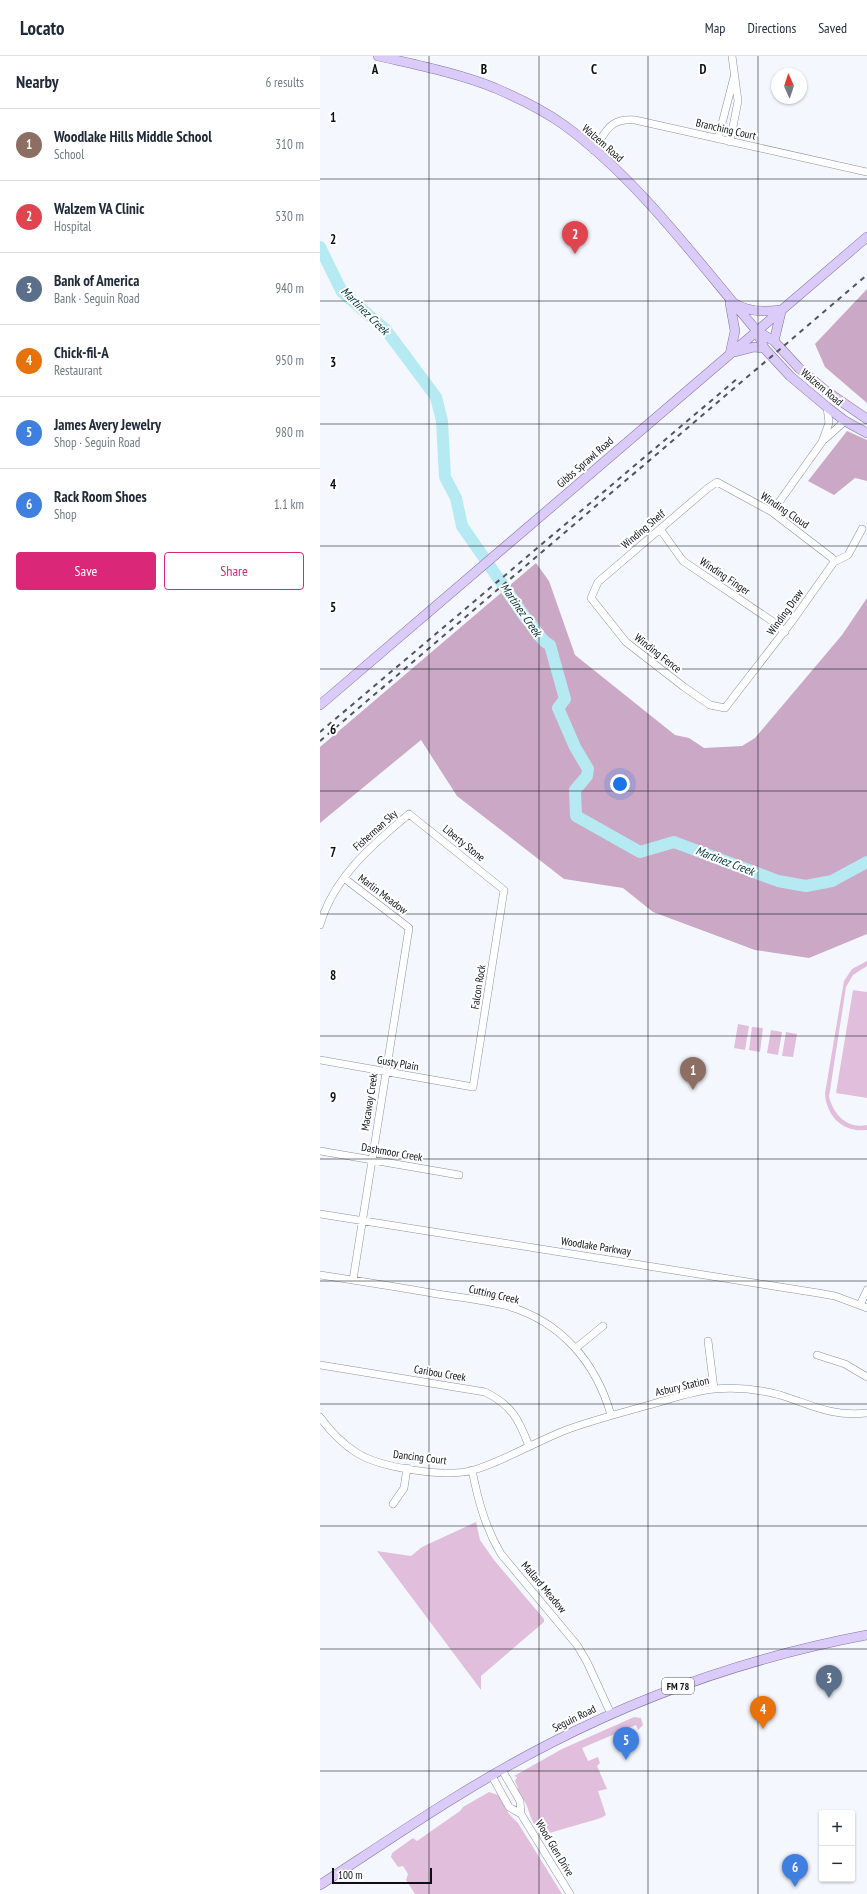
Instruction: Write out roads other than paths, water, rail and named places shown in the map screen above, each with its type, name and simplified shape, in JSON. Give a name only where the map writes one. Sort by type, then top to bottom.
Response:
[{"type":"main road","name":"Walzem Road","points":[[378,56],[462,77],[494,88],[564,125],[624,178],[663,221],[756,331],[764,348],[790,376],[826,407],[845,421],[867,433]]},
{"type":"main road","name":"Gibbs Sprawl Road","points":[[320,705],[867,237]]},
{"type":"main road","points":[[728,298],[739,306],[754,310],[781,310],[774,341]]},
{"type":"main road","points":[[728,298],[732,310],[735,331],[730,354],[754,347],[764,348]]},
{"type":"main road","name":"Walzem Road","points":[[756,331],[774,341],[814,382],[867,418]]},
{"type":"main road","name":"Seguin Road","points":[[320,1886],[420,1820],[502,1770],[549,1743],[611,1714],[709,1674],[795,1650],[867,1635]]},
{"type":"street","points":[[730,142],[738,101],[732,56]]},
{"type":"street","points":[[718,139],[735,72]]},
{"type":"street","name":"Branching Court","points":[[594,150],[610,127],[620,120],[635,120],[867,172]]},
{"type":"street","points":[[822,442],[829,423],[826,407]]},
{"type":"street","points":[[772,512],[822,442],[845,421]]},
{"type":"street","name":"Winding Cloud","points":[[717,482],[772,512],[832,558],[834,562]]},
{"type":"street","name":"Winding Shelf","points":[[591,598],[598,582],[717,482]]},
{"type":"street","name":"Winding Finger","points":[[660,529],[683,561],[772,621],[785,632]]},
{"type":"street","name":"Winding Draw","points":[[725,708],[785,632],[834,562],[848,554],[862,529]]},
{"type":"street","name":"Winding Fence","points":[[591,598],[631,647],[710,705],[725,708]]},
{"type":"street","name":"Fisherman Sky","points":[[320,925],[322,917],[344,878],[367,850],[410,814]]},
{"type":"street","name":"Liberty Stone","points":[[410,814],[504,890]]},
{"type":"street","name":"Marlin Meadow","points":[[344,878],[409,928]]},
{"type":"street","name":"Falcon Rock","points":[[473,1087],[504,890]]},
{"type":"street","name":"Macaway Creek","points":[[352,1280],[409,928]]},
{"type":"street","name":"Gusty Plain","points":[[320,1060],[473,1087]]},
{"type":"street","name":"Dashmoor Creek","points":[[320,1151],[459,1175]]},
{"type":"street","name":"Woodlake Parkway","points":[[320,1214],[818,1293],[835,1296],[863,1306]]},
{"type":"street","name":"Cutting Creek","points":[[320,1275],[509,1307],[544,1322],[576,1348],[599,1381],[611,1415]]},
{"type":"street","points":[[863,1306],[867,1290]]},
{"type":"street","points":[[576,1348],[603,1326]]},
{"type":"street","points":[[708,1341],[714,1389]]},
{"type":"street","points":[[817,1354],[845,1364],[867,1377]]},
{"type":"street","name":"Caribou Creek","points":[[320,1365],[485,1392],[504,1403],[513,1412],[520,1422],[530,1446]]},
{"type":"street","name":"Asbury Station","points":[[530,1446],[566,1430],[611,1415],[694,1392],[714,1389],[757,1390],[780,1395],[828,1412],[852,1415],[867,1413]]},
{"type":"street","name":"Dancing Court","points":[[320,1417],[343,1443],[357,1453],[373,1460],[407,1468],[435,1472],[455,1473],[472,1470],[489,1465],[530,1446]]},
{"type":"street","points":[[393,1504],[404,1488],[407,1468]]},
{"type":"street","name":"Mallard Meadow","points":[[472,1470],[480,1507],[493,1540],[501,1554],[577,1644],[611,1714]]},
{"type":"street","name":"Wood Glen Drive","points":[[502,1770],[520,1801],[522,1814],[570,1894]]},
{"type":"street","name":"Wood Glen Drive","points":[[492,1776],[509,1807],[522,1814]]},
{"type":"waterway","name":"Martinez Creek","points":[[320,247],[342,292],[386,330],[436,397],[442,421],[445,477],[456,498],[462,526],[525,617],[543,640],[550,645],[565,699],[558,708],[575,747],[588,769],[587,776],[575,790],[576,816],[640,852],[674,842],[778,881],[806,886],[832,881],[867,862]]},
{"type":"railway","points":[[320,741],[867,275]]},
{"type":"railway","points":[[320,732],[738,378]]},
{"type":"place","name":"Walzem VA Clinic","points":[[575,254]]},
{"type":"place","name":"Woodlake Hills Middle School","points":[[693,1090]]},
{"type":"place","name":"Bank of America","points":[[829,1698]]},
{"type":"place","name":"Chick-fil-A","points":[[763,1729]]},
{"type":"place","name":"James Avery Jewelry","points":[[626,1760]]},
{"type":"place","name":"Rack Room Shoes","points":[[795,1887]]}]
